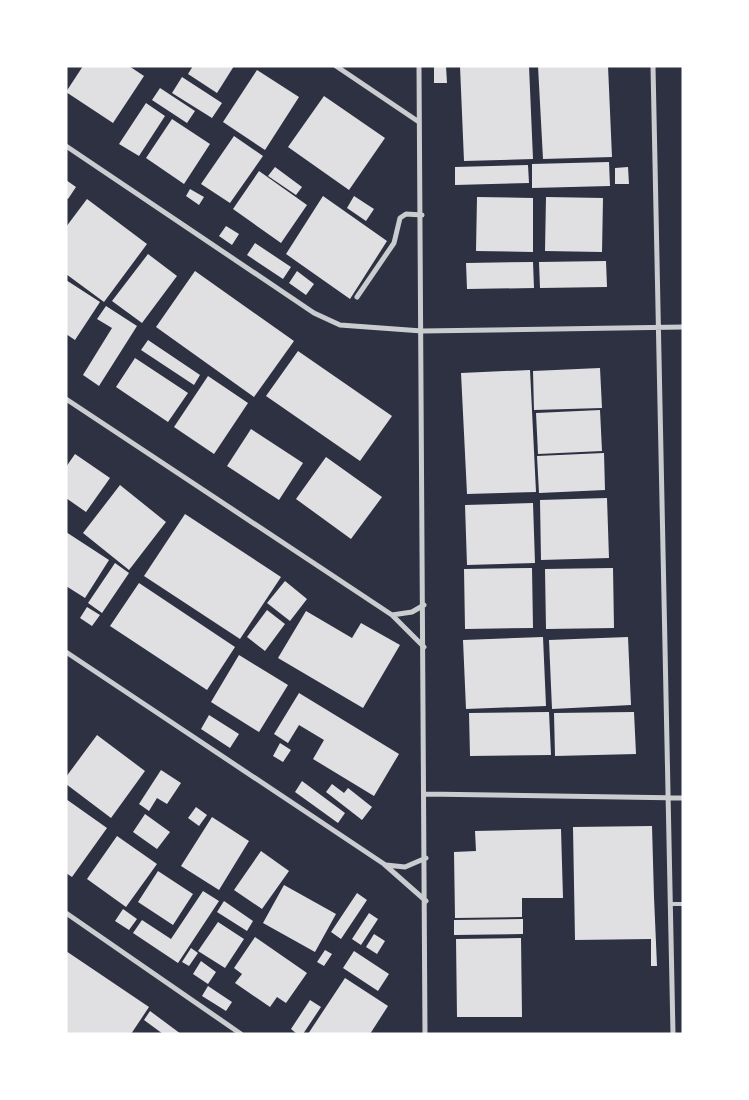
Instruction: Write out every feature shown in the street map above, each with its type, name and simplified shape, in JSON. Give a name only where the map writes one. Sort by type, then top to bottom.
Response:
[{"type":"street","points":[[336,66],[420,122]]},
{"type":"street","points":[[419,66],[422,215],[426,1034]]},
{"type":"street","points":[[653,66],[673,1034]]},
{"type":"street","points":[[66,146],[326,320],[340,325],[422,331],[683,327]]},
{"type":"street","points":[[357,297],[394,243],[400,218],[406,214],[422,215]]},
{"type":"street","points":[[66,399],[392,615],[424,647]]},
{"type":"street","points":[[392,615],[412,612],[424,605]]},
{"type":"street","points":[[66,652],[384,864],[426,901]]},
{"type":"street","points":[[425,794],[683,798]]},
{"type":"street","points":[[384,864],[406,867],[426,858]]},
{"type":"street","points":[[66,913],[241,1034]]},
{"type":"lane","points":[[670,904],[683,904]]},
{"type":"building","points":[[83,66],[129,66],[144,76],[113,123],[66,92]]},
{"type":"building","points":[[193,66],[234,66],[217,93],[188,74]]},
{"type":"building","points":[[434,66],[446,66],[447,83],[434,83]]},
{"type":"building","points":[[460,66],[529,66],[533,159],[464,161]]},
{"type":"building","points":[[538,66],[608,66],[612,157],[543,159]]},
{"type":"building","points":[[257,70],[299,97],[265,150],[223,122]]},
{"type":"building","points":[[182,77],[222,103],[212,118],[172,93]]},
{"type":"building","points":[[160,88],[195,111],[187,123],[152,100]]},
{"type":"building","points":[[324,96],[385,138],[349,190],[288,147]]},
{"type":"building","points":[[146,103],[165,116],[139,156],[119,144]]},
{"type":"building","points":[[172,119],[210,144],[184,184],[146,158]]},
{"type":"building","points":[[234,136],[263,156],[230,203],[201,184]]},
{"type":"building","points":[[609,162],[610,186],[532,188],[532,164]]},
{"type":"building","points":[[528,165],[529,183],[455,185],[455,167]]},
{"type":"building","points":[[275,167],[302,187],[296,195],[268,176]]},
{"type":"building","points":[[628,167],[629,184],[615,184],[615,168]]},
{"type":"building","points":[[259,171],[307,205],[281,243],[233,209]]},
{"type":"building","points":[[66,180],[76,187],[68,199],[66,198]]},
{"type":"building","points":[[190,189],[204,197],[199,205],[186,196]]},
{"type":"building","points":[[323,196],[387,241],[350,299],[286,254]]},
{"type":"building","points":[[354,196],[374,209],[366,221],[347,208]]},
{"type":"building","points":[[477,197],[533,198],[533,252],[476,251]]},
{"type":"building","points":[[546,197],[603,198],[602,252],[545,251]]},
{"type":"building","points":[[87,199],[147,244],[104,302],[66,274],[66,227]]},
{"type":"building","points":[[226,226],[239,234],[232,245],[219,236]]},
{"type":"building","points":[[255,243],[291,267],[283,279],[247,255]]},
{"type":"building","points":[[148,254],[177,276],[142,323],[112,301]]},
{"type":"building","points":[[606,261],[607,287],[540,288],[539,262]]},
{"type":"building","points":[[533,262],[534,288],[467,289],[466,263]]},
{"type":"building","points":[[195,271],[294,341],[254,397],[156,327]]},
{"type":"building","points":[[297,271],[314,284],[306,295],[289,283]]},
{"type":"building","points":[[66,280],[100,302],[75,340],[66,334]]},
{"type":"building","points":[[106,306],[137,326],[99,386],[83,375],[112,328],[97,319]]},
{"type":"building","points":[[148,340],[200,375],[194,385],[141,350]]},
{"type":"building","points":[[298,351],[392,416],[360,461],[266,396]]},
{"type":"building","points":[[135,358],[188,393],[168,422],[116,387]]},
{"type":"building","points":[[600,368],[602,408],[534,410],[533,371]]},
{"type":"building","points":[[530,370],[536,492],[467,494],[461,373]]},
{"type":"building","points":[[208,376],[248,403],[214,454],[174,427]]},
{"type":"building","points":[[600,410],[602,451],[538,454],[536,413]]},
{"type":"building","points":[[251,429],[303,463],[279,500],[227,466]]},
{"type":"building","points":[[604,453],[605,490],[539,493],[537,456]]},
{"type":"building","points":[[75,454],[110,478],[86,512],[66,498],[66,467]]},
{"type":"building","points":[[326,457],[382,497],[351,539],[296,499]]},
{"type":"building","points":[[120,485],[166,522],[129,570],[83,533]]},
{"type":"building","points":[[607,498],[609,558],[541,560],[540,500]]},
{"type":"building","points":[[533,503],[535,563],[467,565],[465,505]]},
{"type":"building","points":[[185,514],[281,577],[240,639],[144,576]]},
{"type":"building","points":[[66,532],[109,560],[85,598],[66,586]]},
{"type":"building","points":[[115,563],[129,573],[102,613],[88,603]]},
{"type":"building","points":[[532,568],[533,628],[465,629],[464,569]]},
{"type":"building","points":[[613,568],[614,628],[546,629],[545,569]]},
{"type":"building","points":[[285,581],[307,599],[290,621],[267,603]]},
{"type":"building","points":[[139,583],[235,647],[207,690],[110,626]]},
{"type":"building","points":[[87,607],[100,615],[92,626],[80,618]]},
{"type":"building","points":[[267,610],[285,624],[265,651],[247,637]]},
{"type":"building","points":[[306,611],[352,638],[361,623],[400,645],[363,708],[278,658]]},
{"type":"building","points":[[543,637],[546,706],[466,709],[463,640]]},
{"type":"building","points":[[628,637],[631,705],[552,709],[549,640]]},
{"type":"building","points":[[239,655],[288,685],[259,732],[211,702]]},
{"type":"building","points":[[299,693],[399,754],[374,796],[313,759],[324,740],[299,725],[288,743],[274,734]]},
{"type":"building","points":[[549,712],[551,755],[470,756],[469,713]]},
{"type":"building","points":[[634,712],[636,754],[555,756],[554,713]]},
{"type":"building","points":[[209,715],[239,734],[230,748],[201,729]]},
{"type":"building","points":[[97,735],[145,771],[111,818],[66,784],[66,777]]},
{"type":"building","points":[[280,743],[291,750],[283,762],[273,756]]},
{"type":"building","points":[[161,770],[181,783],[167,804],[157,798],[149,811],[139,804]]},
{"type":"building","points":[[302,781],[345,813],[338,823],[295,792]]},
{"type":"building","points":[[332,784],[344,793],[348,788],[372,807],[362,820],[326,792]]},
{"type":"building","points":[[66,799],[107,828],[72,877],[66,873]]},
{"type":"building","points":[[196,807],[207,815],[199,826],[188,818]]},
{"type":"building","points":[[145,814],[170,832],[157,849],[133,832]]},
{"type":"building","points":[[212,817],[249,841],[219,890],[181,866]]},
{"type":"building","points":[[652,826],[657,966],[651,966],[651,939],[575,940],[573,827]]},
{"type":"building","points":[[561,829],[563,898],[522,898],[522,917],[455,918],[454,852],[476,851],[475,831]]},
{"type":"building","points":[[117,836],[157,864],[126,907],[87,879]]},
{"type":"building","points":[[261,851],[289,871],[262,909],[234,890]]},
{"type":"building","points":[[158,871],[193,894],[173,925],[138,902]]},
{"type":"building","points":[[284,885],[336,914],[315,952],[263,923]]},
{"type":"building","points":[[203,891],[219,901],[178,963],[133,933],[142,920],[171,939]]},
{"type":"building","points":[[357,893],[367,900],[341,939],[331,932]]},
{"type":"building","points":[[224,901],[253,921],[247,931],[217,912]]},
{"type":"building","points":[[123,909],[137,919],[129,930],[115,921]]},
{"type":"building","points":[[369,913],[378,919],[361,945],[352,939]]},
{"type":"building","points":[[523,919],[523,934],[454,935],[454,920]]},
{"type":"building","points":[[218,922],[244,939],[225,968],[198,951]]},
{"type":"building","points":[[374,934],[385,941],[377,954],[366,947]]},
{"type":"building","points":[[255,937],[307,973],[286,1003],[277,997],[270,1007],[235,983],[242,974],[234,968]]},
{"type":"building","points":[[521,938],[522,1017],[457,1017],[456,939]]},
{"type":"building","points":[[191,948],[198,953],[189,966],[182,962]]},
{"type":"building","points":[[325,950],[332,954],[324,966],[317,962]]},
{"type":"building","points":[[66,951],[149,1007],[131,1034],[66,1034]]},
{"type":"building","points":[[354,951],[389,974],[378,991],[343,968]]},
{"type":"building","points":[[201,961],[216,972],[208,984],[193,974]]},
{"type":"building","points":[[345,978],[388,1006],[370,1034],[308,1034]]},
{"type":"building","points":[[208,986],[232,1002],[226,1011],[202,996]]},
{"type":"building","points":[[310,1000],[321,1007],[303,1034],[297,1034],[291,1029]]},
{"type":"building","points":[[150,1011],[181,1034],[163,1034],[144,1020]]}]
